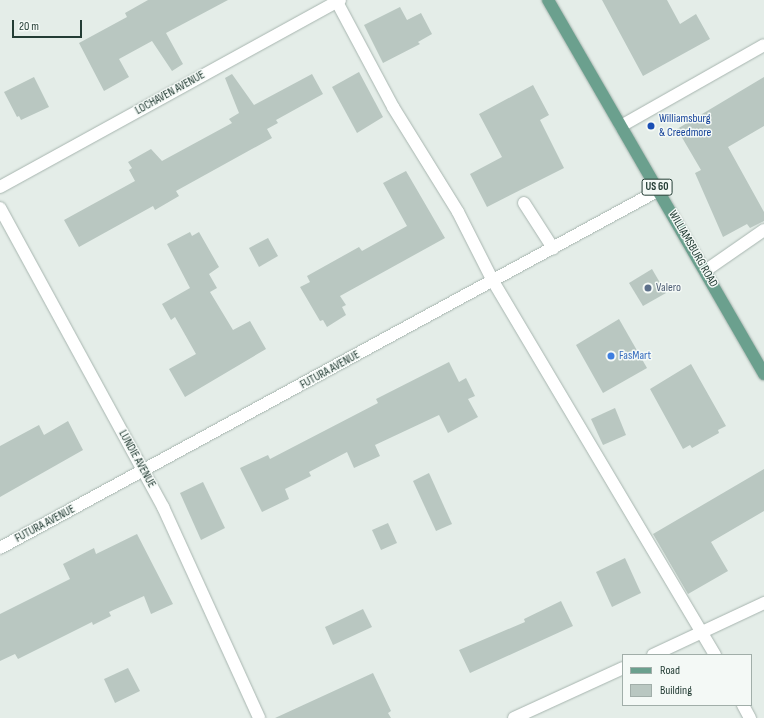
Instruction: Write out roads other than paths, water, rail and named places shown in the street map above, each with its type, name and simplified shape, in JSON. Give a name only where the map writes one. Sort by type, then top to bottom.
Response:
[{"type":"main road","name":"WILLIAMSBURG ROAD","points":[[548,0],[764,374]]},
{"type":"street","points":[[339,1],[393,108],[458,212],[493,281],[714,654]]},
{"type":"street","name":"LOCHAVEN AVENUE","points":[[0,187],[339,1]]},
{"type":"street","points":[[621,126],[764,45]]},
{"type":"street","name":"FUTURA AVENUE","points":[[0,548],[144,472],[659,190]]},
{"type":"street","points":[[524,203],[553,248]]},
{"type":"street","name":"LUNDIE AVENUE","points":[[0,208],[166,514],[259,718]]},
{"type":"street","points":[[705,271],[764,230]]},
{"type":"street","points":[[655,654],[764,603]]},
{"type":"street","points":[[514,718],[622,668]]},
{"type":"street","points":[[744,706],[750,718]]},
{"type":"place","name":"Williamsburg & Creedmore","points":[[651,126]]},
{"type":"place","name":"Valero","points":[[648,288]]},
{"type":"place","name":"FasMart","points":[[611,356]]}]
